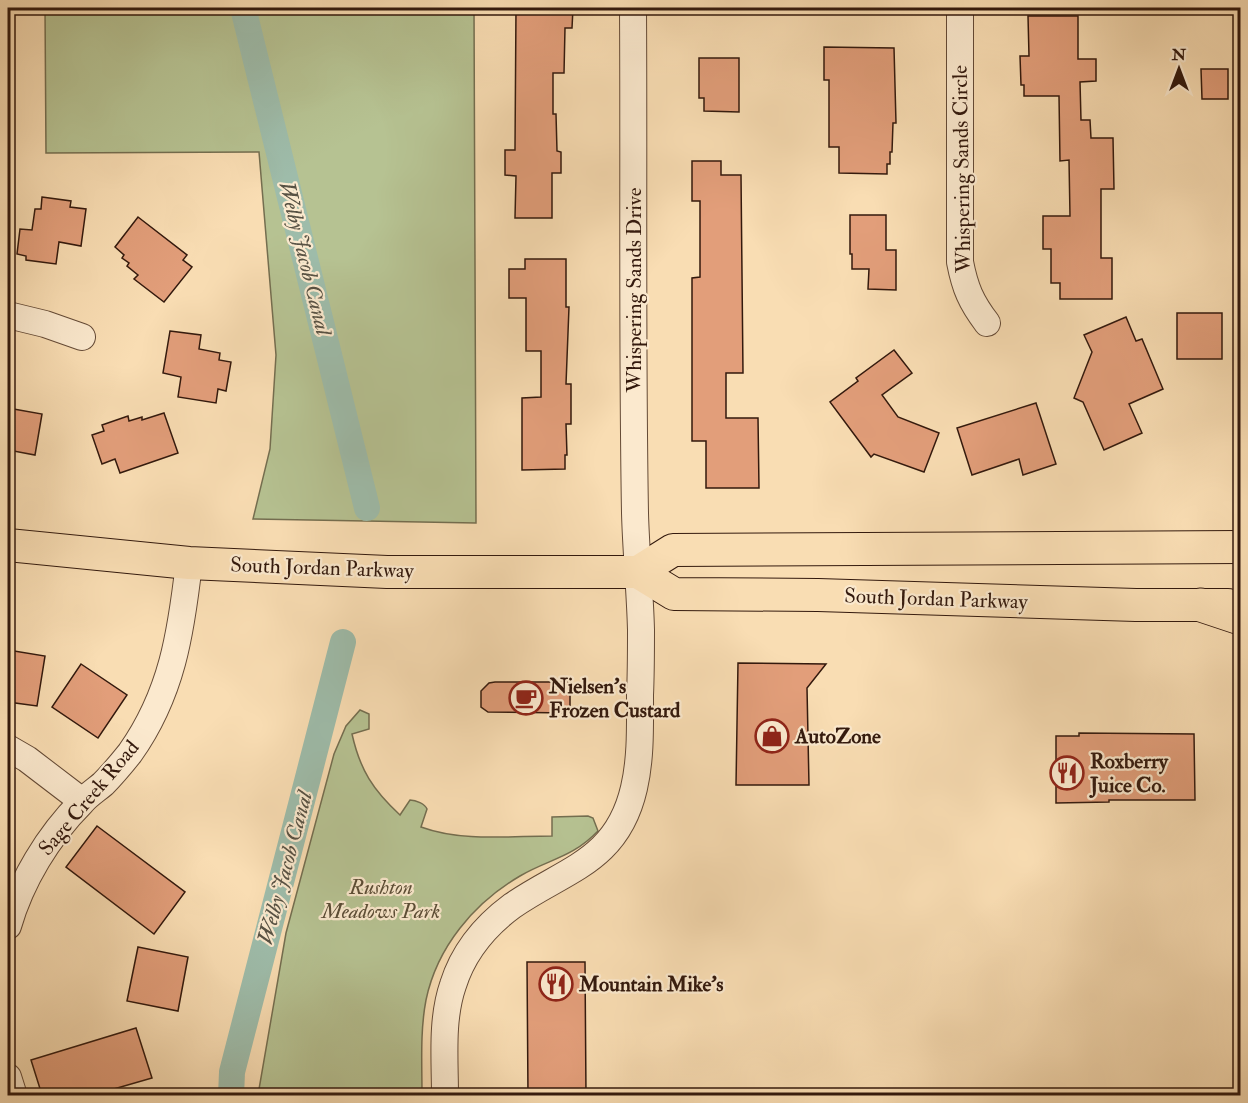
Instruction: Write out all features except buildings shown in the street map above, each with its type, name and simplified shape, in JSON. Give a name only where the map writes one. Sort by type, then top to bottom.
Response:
[{"type":"highway","points":[[1201,605],[1240,618]]},
{"type":"main road","name":"South Jordan Parkway","points":[[8,545],[189,563],[387,572],[638,572],[674,594],[1240,605]]},
{"type":"main road","points":[[638,572],[673,550],[1240,547]]},
{"type":"street","name":"Whispering Sands Drive","points":[[445,1095],[445,1022],[448,1002],[454,983],[472,947],[484,931],[514,905],[581,867],[594,857],[615,833],[626,814],[634,789],[640,749],[641,629],[635,515],[633,8]]},
{"type":"street","name":"Whispering Sands Circle","points":[[960,8],[960,262],[964,283],[973,305],[987,323]]},
{"type":"street","points":[[8,315],[45,324],[82,338]]},
{"type":"street","name":"Sage Creek Road","points":[[8,926],[26,878],[82,801],[104,783],[129,754],[161,698],[171,672],[182,621],[189,563]]},
{"type":"street","points":[[8,748],[27,759],[82,801]]},
{"type":"street","points":[[8,1077],[14,1095]]},
{"type":"green space","points":[[45,8],[474,8],[476,523],[253,519],[270,449],[276,355],[259,152],[46,153]]},
{"type":"green space","name":"Rushton Meadows Park","points":[[360,710],[369,714],[369,729],[352,734],[359,758],[369,779],[382,797],[400,815],[410,800],[424,805],[427,809],[421,827],[453,835],[552,836],[552,817],[588,816],[593,818],[598,831],[570,853],[520,876],[487,899],[460,928],[448,945],[431,981],[426,1000],[422,1036],[422,1095],[258,1095],[286,933],[334,754],[346,726]]},
{"type":"waterway","name":"Welby Jacob Canal","points":[[243,8],[367,508]]},
{"type":"waterway","name":"Welby Jacob Canal","points":[[231,1096],[232,1072],[343,642]]},
{"type":"place","name":"Nielsen's Frozen Custard","points":[[526,698]]},
{"type":"place","name":"AutoZone","points":[[772,736]]},
{"type":"place","name":"Roxberry Juice Co.","points":[[1067,773]]},
{"type":"place","name":"Mountain Mike's","points":[[556,984]]}]
